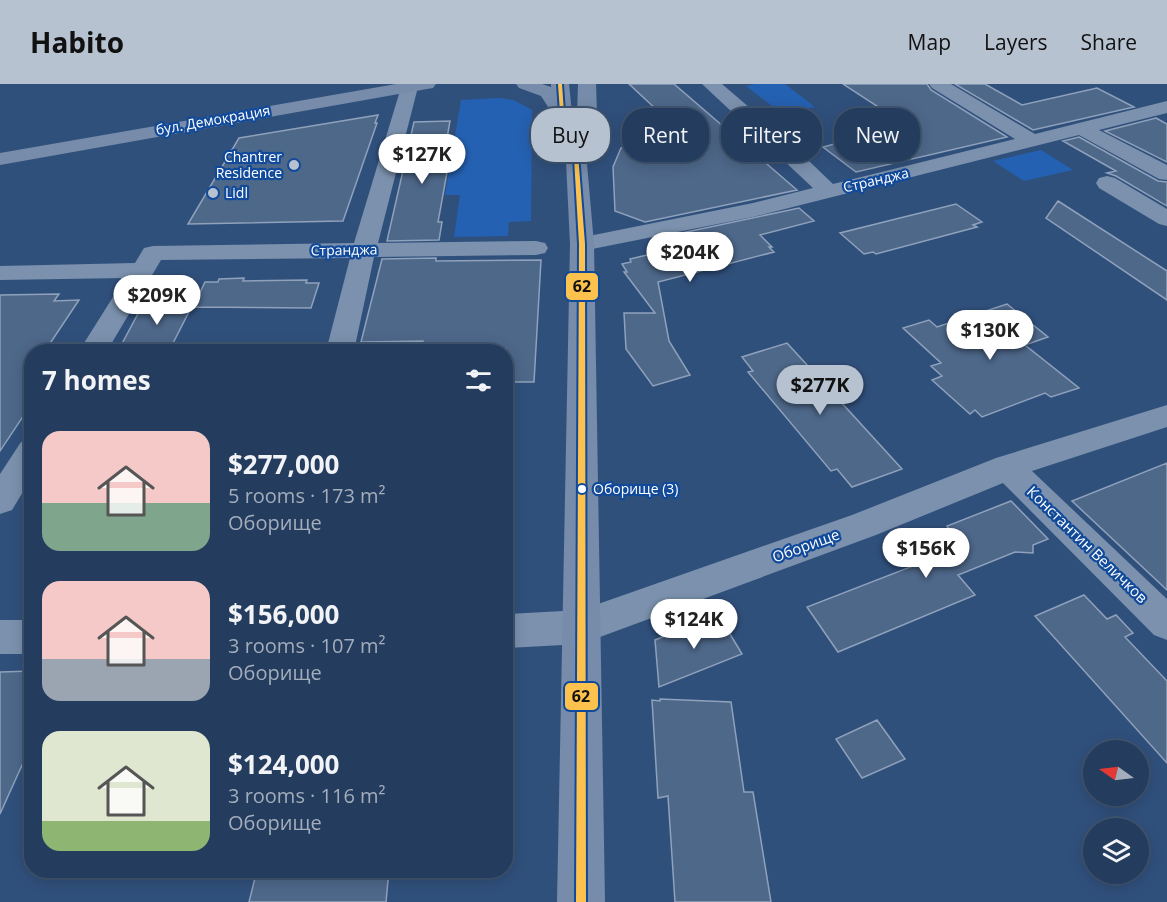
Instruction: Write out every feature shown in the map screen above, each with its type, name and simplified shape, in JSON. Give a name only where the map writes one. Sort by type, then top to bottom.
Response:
[{"type":"main road","name":"бул. Демокрация","points":[[0,148],[360,84]]},
{"type":"main road","points":[[525,84],[547,92],[558,108]]},
{"type":"main road","points":[[560,84],[562,108]]},
{"type":"main road","points":[[587,84],[587,108]]},
{"type":"main road","name":"бул. Демокрация","points":[[0,159],[418,86]]},
{"type":"main road","points":[[576,162],[582,244],[581,902]]},
{"type":"street","points":[[711,84],[779,143],[828,191]]},
{"type":"street","points":[[938,84],[1033,141]]},
{"type":"street","points":[[342,344],[364,250],[418,86]]},
{"type":"street","name":"Странджа","points":[[582,244],[753,210],[1167,107]]},
{"type":"street","points":[[1083,129],[1167,174]]},
{"type":"street","points":[[1107,183],[1167,219]]},
{"type":"street","name":"Странджа","points":[[0,273],[148,261],[364,250],[536,248]]},
{"type":"street","points":[[97,344],[148,261]]},
{"type":"street","name":"Оборище","points":[[513,631],[581,627],[864,525],[1007,467],[1167,416]]},
{"type":"street","points":[[0,501],[24,463]]},
{"type":"street","name":"Константин Величков","points":[[1007,467],[1167,622]]},
{"type":"street","points":[[0,637],[24,637]]},
{"type":"shaded area","points":[[785,84],[815,107],[775,108],[746,86]]},
{"type":"shaded area","points":[[499,98],[514,100],[531,109],[531,221],[509,222],[508,236],[454,237],[460,195],[445,195],[461,100]]},
{"type":"shaded area","points":[[1041,150],[1073,170],[1024,181],[993,161]]},
{"type":"building","points":[[629,84],[674,84],[702,108],[655,108]]},
{"type":"building","points":[[843,84],[927,84],[931,90],[1007,137],[920,157],[920,108],[880,108]]},
{"type":"building","points":[[955,84],[985,84],[1022,105],[1097,88],[1134,107],[1033,130]]},
{"type":"building","points":[[709,114],[721,125],[721,162],[765,162],[797,190],[645,222],[615,211],[613,167],[621,148],[622,162],[709,162]]},
{"type":"building","name":"Chantrer Residence","points":[[378,115],[343,221],[188,224],[239,138]]},
{"type":"building","points":[[1156,118],[1167,124],[1167,162],[1105,131]]},
{"type":"building","points":[[450,121],[442,167],[448,167],[438,222],[442,222],[439,240],[387,241],[414,122]]},
{"type":"building","points":[[1079,137],[1158,181],[1167,182],[1167,206],[1107,173],[1116,171],[1063,141]]},
{"type":"building","points":[[834,144],[834,155],[823,147]]},
{"type":"building","points":[[843,162],[899,162],[856,172]]},
{"type":"building","points":[[1058,201],[1167,271],[1167,300],[1046,218]]},
{"type":"building","points":[[956,204],[982,222],[973,225],[977,227],[876,254],[873,252],[864,254],[840,233]]},
{"type":"building","points":[[799,208],[814,221],[760,235],[774,252],[658,282],[669,341],[690,375],[653,386],[626,349],[624,313],[655,313],[624,272],[627,272],[622,264],[631,262],[630,259],[698,243],[677,234]]},
{"type":"building","points":[[382,259],[541,260],[534,382],[513,382],[513,344],[422,344],[423,341],[361,342]]},
{"type":"building","points":[[244,278],[243,281],[307,280],[306,283],[319,283],[311,308],[193,307],[205,282]]},
{"type":"building","points":[[59,294],[54,301],[79,300],[50,344],[24,344],[24,415],[0,451],[0,295]]},
{"type":"building","points":[[195,300],[173,344],[122,344],[140,310],[146,310],[151,301]]},
{"type":"building","points":[[1007,304],[1048,337],[1025,345],[1079,388],[1051,397],[1045,393],[982,417],[975,410],[970,414],[932,380],[942,376],[931,366],[941,363],[903,328],[929,320],[937,327]]},
{"type":"building","points":[[787,343],[902,469],[852,487],[837,469],[831,471],[748,372],[753,371],[742,357]]},
{"type":"building","points":[[1167,463],[1167,590],[1072,501]]},
{"type":"building","points":[[1011,501],[1048,539],[1033,545],[1033,553],[1015,552],[958,575],[975,595],[838,652],[807,607],[926,561],[923,557],[958,543],[947,526]]},
{"type":"building","points":[[1084,595],[1107,619],[1116,615],[1133,633],[1125,637],[1167,681],[1167,763],[1149,743],[1149,740],[1146,740],[1035,616]]},
{"type":"building","points":[[718,614],[742,654],[659,687],[655,640]]},
{"type":"building","points":[[24,671],[24,761],[0,814],[0,672]]},
{"type":"building","points":[[660,699],[731,702],[744,792],[753,792],[771,902],[675,902],[668,796],[658,798],[652,700],[660,701]]},
{"type":"building","points":[[877,720],[905,759],[862,778],[836,739]]},
{"type":"building","points":[[255,878],[388,878],[386,902],[249,902]]},
{"type":"transit line","name":"62","points":[[560,84],[562,113],[575,141],[582,244],[581,902]]},
{"type":"place","name":"Chantrer Residence","points":[[294,165]]},
{"type":"place","name":"Lidl","points":[[213,193]]},
{"type":"place","name":"Оборище (3)","points":[[582,489]]}]
